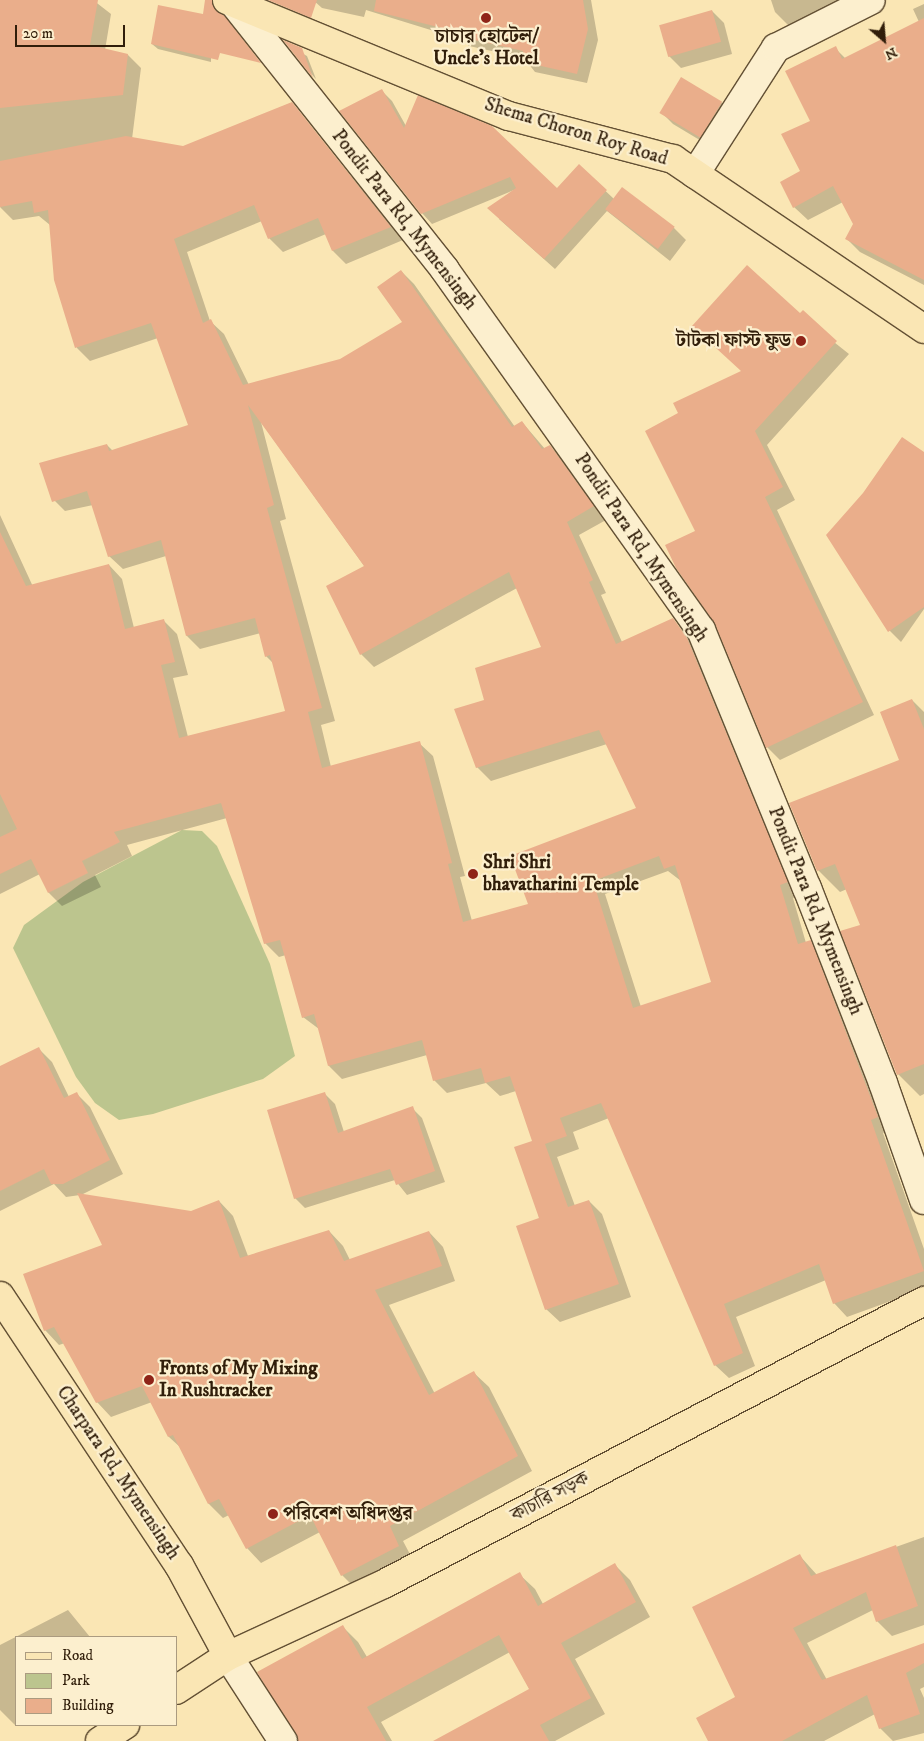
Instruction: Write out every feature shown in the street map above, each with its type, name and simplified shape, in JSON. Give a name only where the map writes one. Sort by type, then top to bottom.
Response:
[{"type":"main road","name":"Shema Choron Roy Road","points":[[231,0],[509,116],[672,159],[924,329]]},
{"type":"main road","name":"Charpara Rd, Mymensingh","points":[[0,1296],[179,1565],[228,1656]]},
{"type":"main road","name":"কাচারি সড়ক","points":[[178,1689],[228,1656],[384,1584],[924,1301]]},
{"type":"main road","points":[[100,1741],[123,1726]]},
{"type":"street","name":"Pondit Para Rd, Mymensingh","points":[[231,0],[445,270],[701,630],[829,944],[924,1200]]},
{"type":"street","points":[[694,174],[776,48],[871,0]]},
{"type":"street","points":[[228,1656],[283,1741]]},
{"type":"green space","points":[[182,830],[202,831],[217,846],[270,964],[295,1056],[263,1079],[153,1114],[119,1120],[95,1103],[76,1077],[13,948],[24,925],[83,882]]},
{"type":"building","points":[[0,0],[98,0],[90,45],[128,54],[123,95],[0,108]]},
{"type":"building","points":[[205,0],[212,0],[215,10],[224,15],[261,63],[220,53],[218,60],[151,44],[158,5],[203,14]]},
{"type":"building","points":[[268,0],[317,0],[311,18]]},
{"type":"building","points":[[376,0],[583,0],[588,29],[577,74],[523,62],[523,51],[457,36],[458,32],[374,11]]},
{"type":"building","points":[[712,10],[721,42],[668,57],[659,25]]},
{"type":"building","points":[[924,18],[924,280],[845,239],[853,224],[833,186],[793,208],[780,182],[800,171],[781,134],[810,121],[785,71],[836,46],[842,59]]},
{"type":"building","points":[[283,40],[302,48],[313,78]]},
{"type":"building","points":[[681,77],[722,102],[701,138],[659,113]]},
{"type":"building","points":[[382,89],[404,128],[418,95],[492,126],[557,188],[579,164],[607,190],[544,259],[487,208],[516,188],[510,177],[421,214],[339,111]]},
{"type":"building","points":[[292,102],[391,227],[332,251],[318,218],[268,239],[254,205],[174,239],[203,323],[211,319],[243,385],[340,359],[402,322],[377,287],[401,270],[512,427],[522,421],[542,449],[550,445],[594,506],[567,522],[593,580],[589,582],[616,644],[673,618],[687,638],[788,882],[780,885],[798,944],[811,940],[878,1117],[871,1120],[924,1271],[833,1304],[819,1264],[724,1304],[743,1353],[714,1366],[601,1103],[560,1118],[567,1136],[545,1144],[568,1207],[589,1200],[619,1284],[545,1310],[516,1226],[539,1218],[514,1147],[532,1141],[510,1076],[485,1083],[481,1068],[433,1081],[422,1040],[328,1066],[314,1014],[302,1018],[280,940],[264,944],[221,803],[114,832],[120,842],[82,861],[88,873],[48,893],[31,859],[0,874],[0,837],[17,829],[0,794],[0,532],[26,586],[109,564],[125,629],[164,619],[175,662],[161,665],[179,738],[285,711],[270,655],[265,657],[255,618],[186,636],[161,540],[108,557],[87,491],[52,502],[39,463],[107,444],[109,451],[188,425],[151,323],[75,348],[54,280],[48,210],[34,213],[32,201],[0,207],[0,161],[126,136],[183,146]],"holes":[[[248,405],[364,566],[326,586],[360,655],[509,572],[541,647],[475,668],[484,700],[454,709],[476,768],[599,730],[636,808],[510,856],[528,904],[463,922],[448,864],[452,863],[420,741],[322,768],[308,712],[322,708],[267,508],[274,505]],[[659,856],[664,869],[675,865],[711,982],[633,1008],[593,881]]]},
{"type":"building","points":[[622,187],[675,227],[658,249],[605,209]]},
{"type":"building","points":[[747,265],[800,313],[803,310],[837,341],[755,431],[783,487],[765,497],[863,702],[766,748],[715,624],[676,568],[665,545],[695,531],[645,431],[678,413],[673,403],[741,371],[692,326]]},
{"type":"building","points":[[902,437],[924,452],[924,607],[888,632],[826,535],[863,493]]},
{"type":"building","points":[[912,699],[924,729],[924,1064],[897,1075],[840,931],[860,925],[835,864],[817,871],[789,803],[899,760],[880,712]]},
{"type":"building","points":[[39,1047],[64,1098],[77,1092],[110,1160],[63,1184],[51,1184],[44,1169],[0,1191],[0,1066]]},
{"type":"building","points":[[325,1092],[338,1133],[413,1106],[435,1171],[396,1185],[390,1169],[294,1199],[267,1110]]},
{"type":"building","points":[[77,1193],[191,1211],[219,1200],[240,1258],[329,1230],[344,1261],[429,1231],[442,1266],[375,1290],[429,1395],[474,1371],[518,1456],[390,1526],[399,1546],[341,1576],[310,1515],[246,1549],[219,1499],[208,1504],[173,1435],[168,1437],[142,1386],[96,1403],[54,1327],[44,1331],[23,1274],[102,1245]]},
{"type":"building","points":[[896,1545],[918,1606],[876,1622],[866,1592],[793,1628],[822,1680],[924,1643],[924,1663],[906,1673],[920,1714],[879,1729],[867,1695],[782,1741],[708,1741],[696,1718],[735,1697],[692,1607],[800,1554],[811,1576]]},
{"type":"building","points":[[615,1563],[636,1602],[561,1643],[591,1698],[540,1725],[549,1741],[433,1741],[529,1689],[499,1635],[367,1707],[386,1741],[298,1741],[257,1672],[343,1625],[362,1659],[520,1572],[538,1606]]},
{"type":"place","name":"চাচার হোটেল/ Uncle's Hotel","points":[[486,18]]},
{"type":"place","name":"টাটকা ফাস্ট ফুড","points":[[801,341]]},
{"type":"place","name":"Shri Shri bhavatharini Temple","points":[[473,874]]},
{"type":"place","name":"Fronts of My Mixing In Rushtracker","points":[[149,1380]]},
{"type":"place","name":"পরিবেশ অধিদপ্তর","points":[[273,1514]]}]
